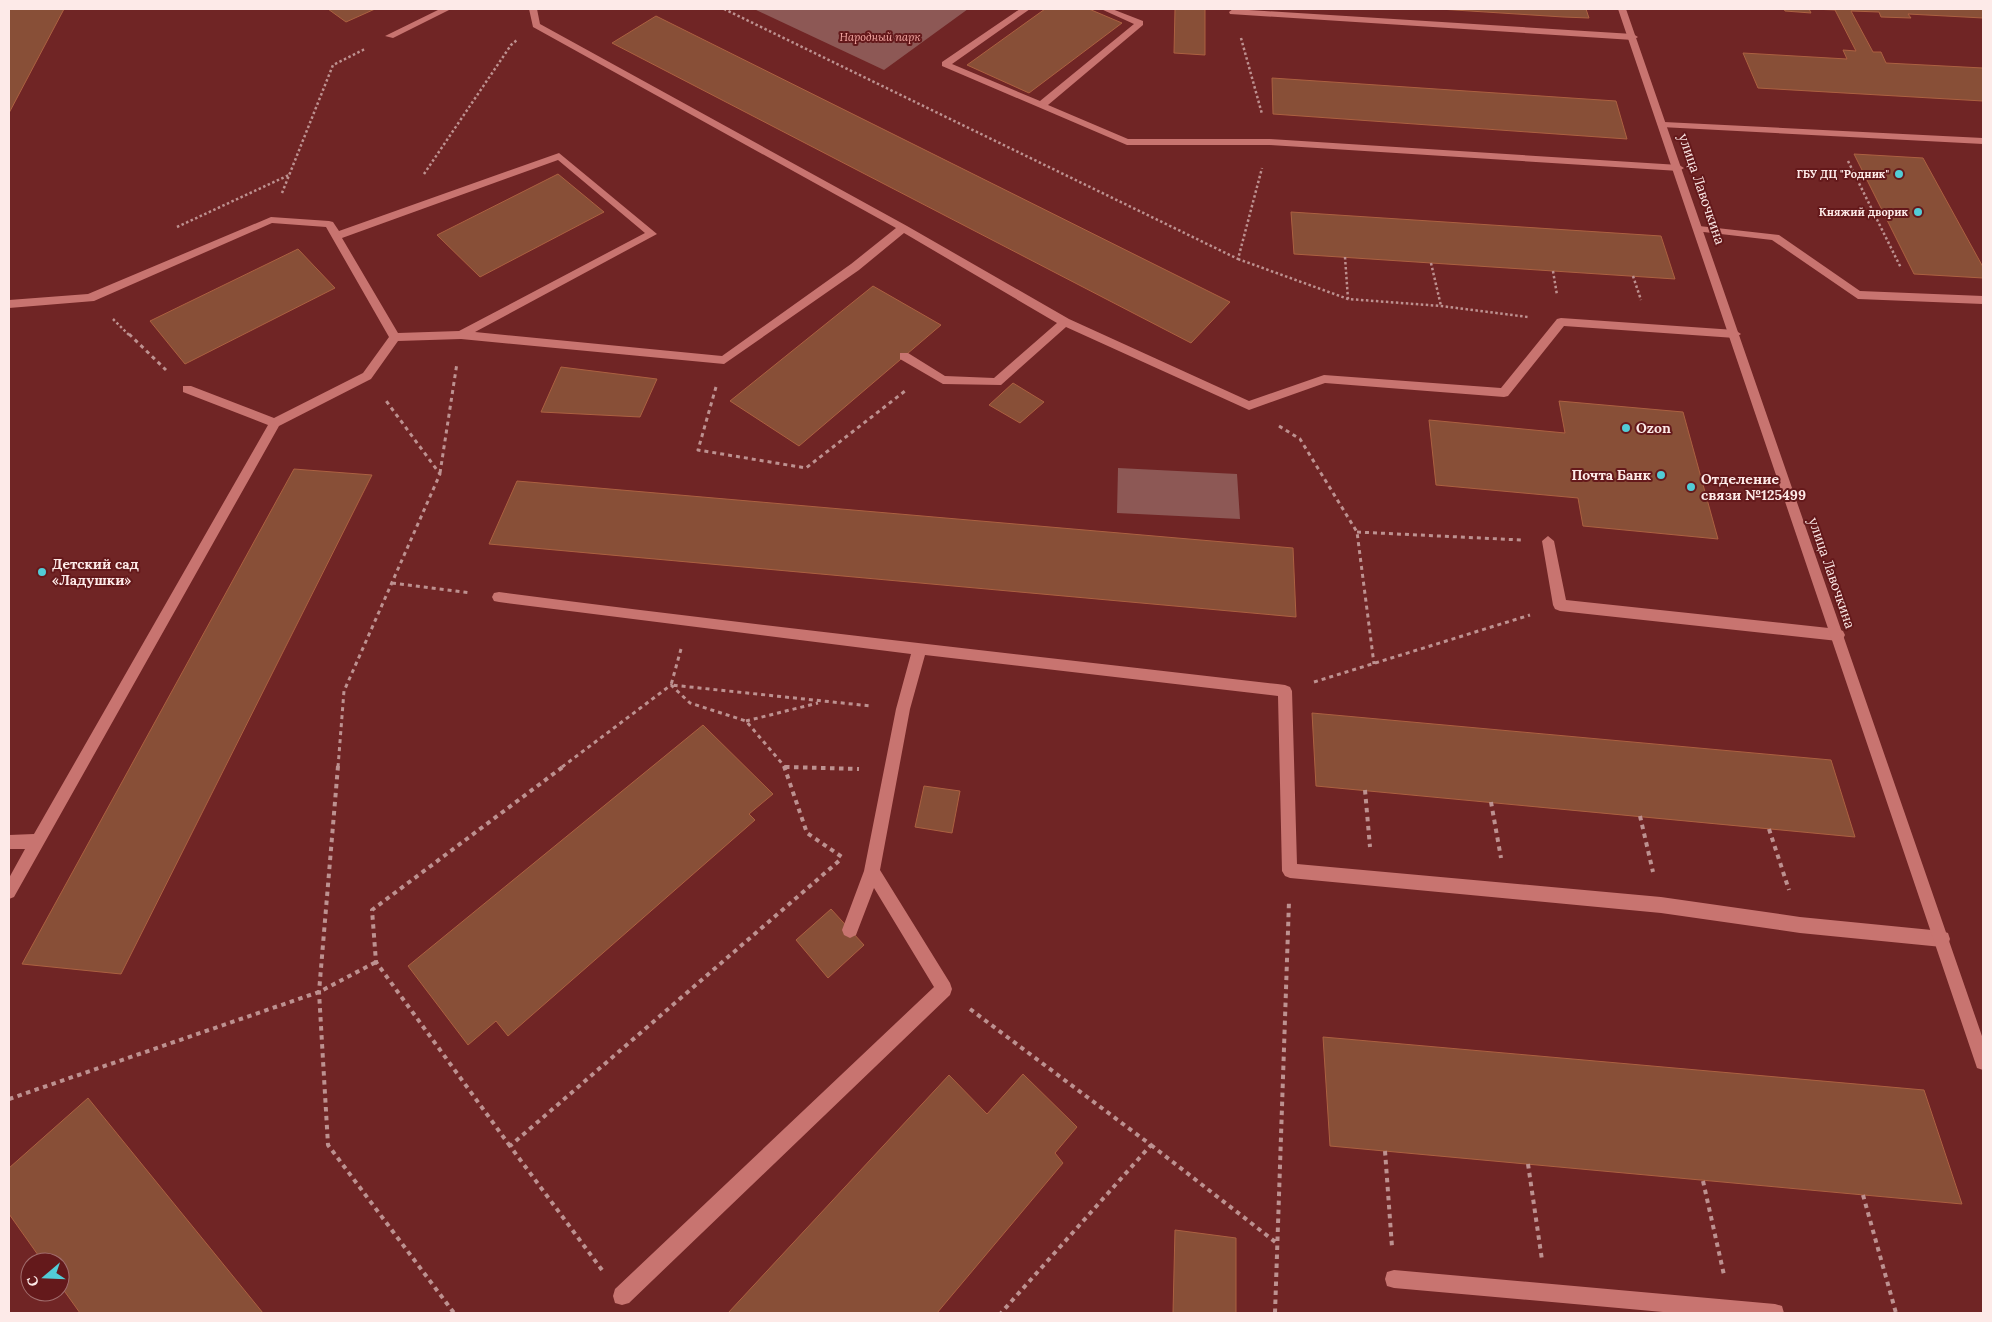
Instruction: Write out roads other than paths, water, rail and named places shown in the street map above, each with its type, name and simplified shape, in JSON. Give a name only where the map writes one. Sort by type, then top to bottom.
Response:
[{"type":"street","points":[[390,36],[447,9]]},
{"type":"street","points":[[533,9],[536,25],[903,228],[1065,322],[1249,406],[1324,379],[1504,393],[1561,322],[1735,334]]},
{"type":"street","points":[[1026,9],[945,64],[1127,142],[1270,142],[1679,168]]},
{"type":"street","points":[[1042,105],[1140,23],[1104,9]]},
{"type":"street","name":"улица Лавочкина","points":[[1622,9],[1700,229],[1983,1062]]},
{"type":"street","points":[[1233,12],[1633,37]]},
{"type":"street","points":[[1664,125],[1983,141]]},
{"type":"street","points":[[336,236],[560,156],[652,234],[461,335]]},
{"type":"street","points":[[9,304],[90,298],[271,220],[329,224],[395,336]]},
{"type":"street","points":[[395,336],[461,335],[724,360],[855,267],[903,228]]},
{"type":"street","points":[[1700,229],[1775,237],[1858,295],[1983,300]]},
{"type":"street","points":[[904,356],[943,380],[997,382],[1065,322]]},
{"type":"street","points":[[9,892],[275,423],[368,376],[395,336]]},
{"type":"street","points":[[187,389],[275,423]]},
{"type":"street","points":[[1548,541],[1560,605],[1838,636]]},
{"type":"street","points":[[499,597],[688,622],[920,647],[1285,691],[1290,871],[1661,905],[1800,925],[1942,939]]},
{"type":"street","points":[[850,930],[872,871],[903,708],[920,647]]},
{"type":"street","points":[[9,842],[38,842]]},
{"type":"street","points":[[622,1296],[944,989],[872,871]]},
{"type":"street","points":[[1394,1279],[1775,1313]]},
{"type":"place","name":"ГБУ ДЦ \"Родник\"","points":[[1899,174]]},
{"type":"place","name":"Княжий дворик","points":[[1918,212]]},
{"type":"place","name":"Ozon","points":[[1626,428]]},
{"type":"place","name":"Почта Банк","points":[[1661,475]]},
{"type":"place","name":"Отделение связи №125499","points":[[1691,487]]},
{"type":"place","name":"Детский сад «Ладушки»","points":[[42,572]]},
{"type":"park label","name":"Народный парк","points":[[880,37]]}]
